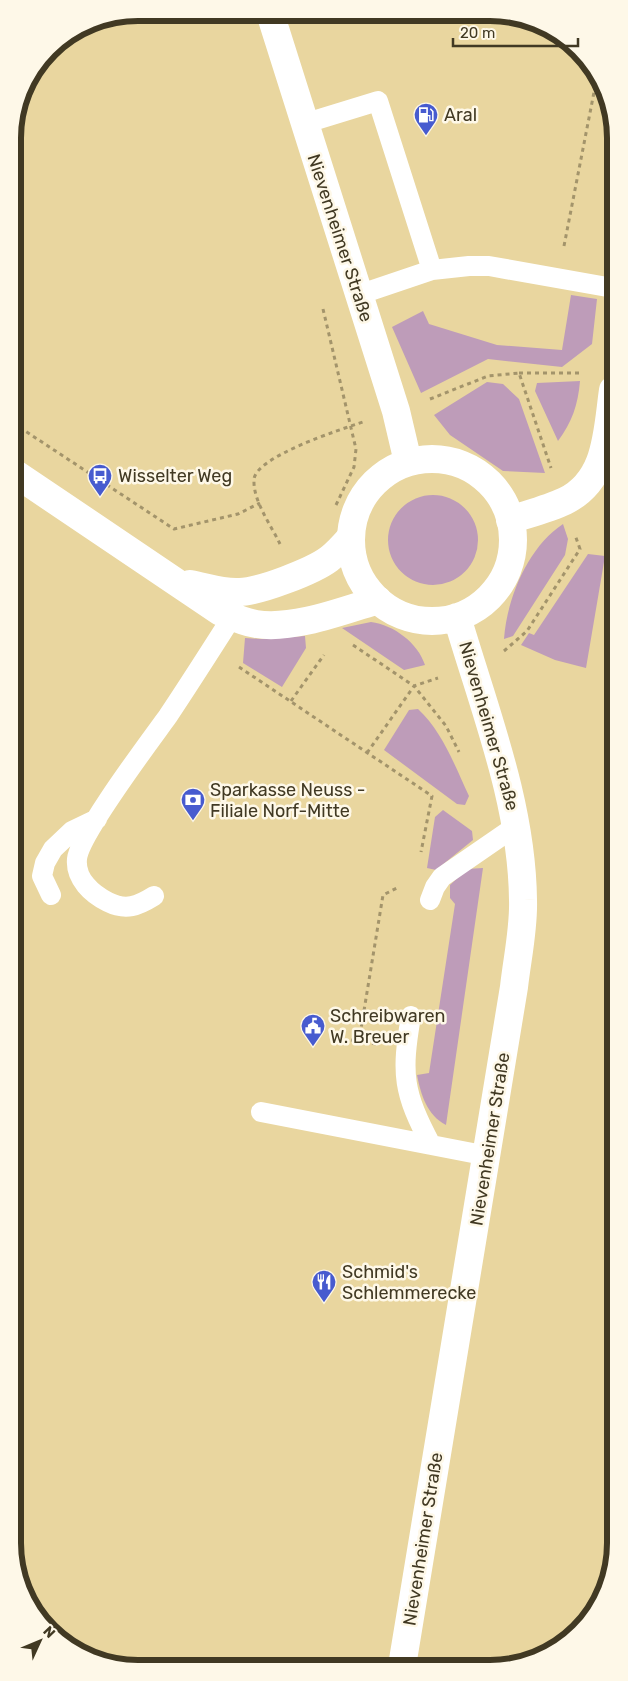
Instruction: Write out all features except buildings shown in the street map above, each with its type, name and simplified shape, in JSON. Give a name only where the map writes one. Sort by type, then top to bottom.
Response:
[{"type":"main road","name":"Nievenheimer Straße","points":[[272,21],[303,124],[396,411],[408,462]]},
{"type":"main road","points":[[510,520],[563,502],[587,484],[603,457],[607,434]]},
{"type":"main road","points":[[440,460],[471,469],[496,490],[510,520],[513,534],[512,550],[503,578],[484,602],[457,617],[429,621],[402,615],[378,600],[357,572],[351,555],[351,538],[356,512],[367,491],[385,473],[408,462],[440,460]]},
{"type":"main road","points":[[22,478],[232,617],[254,624],[333,625],[378,600]]},
{"type":"main road","points":[[174,580],[239,592],[254,590],[309,570],[327,560],[351,538]]},
{"type":"main road","name":"Nievenheimer Straße","points":[[403,1660],[488,1156],[514,987],[524,902],[516,826],[503,770],[457,617]]},
{"type":"lane","points":[[303,124],[378,101],[432,270]]},
{"type":"lane","points":[[358,295],[432,270],[469,266],[489,266],[607,287]]},
{"type":"lane","points":[[154,896],[138,906],[120,907],[102,899],[83,882],[78,873],[77,857],[97,819],[232,617]]},
{"type":"lane","points":[[51,895],[42,876],[45,863],[53,849],[72,831],[97,819]]},
{"type":"lane","points":[[430,900],[442,876],[516,826]]},
{"type":"lane","points":[[411,1016],[405,1049],[406,1084],[410,1099],[431,1145]]},
{"type":"lane","points":[[261,1112],[488,1156]]},
{"type":"path","points":[[557,277],[595,88]]},
{"type":"path","points":[[519,373],[552,469]]},
{"type":"path","points":[[422,403],[488,376],[519,373],[583,373]]},
{"type":"path","points":[[309,570],[285,554],[260,503],[254,479],[261,466],[280,455],[352,426],[356,458],[335,506]]},
{"type":"path","points":[[22,429],[174,529],[238,514],[260,503]]},
{"type":"path","points":[[503,652],[527,631],[580,549],[574,531]]},
{"type":"path","points":[[291,701],[333,625],[414,686]]},
{"type":"path","points":[[211,650],[291,701],[432,796],[420,860]]},
{"type":"path","points":[[367,752],[414,686],[434,679]]},
{"type":"path","points":[[359,1041],[383,896],[408,883]]},
{"type":"path","points":[[351,1040],[405,1049]]},
{"type":"shaded area","points":[[571,295],[597,299],[592,344],[562,367],[488,359],[421,393],[392,327],[423,311],[429,324],[497,345],[562,350]]},
{"type":"shaded area","points":[[580,381],[574,413],[558,441],[535,391],[537,383]]},
{"type":"shaded area","points":[[487,382],[503,384],[519,399],[545,473],[503,471],[450,435],[434,415]]},
{"type":"shaded area","points":[[433,495],[450,499],[465,508],[474,523],[478,540],[474,557],[465,572],[450,581],[433,585],[416,581],[401,572],[392,557],[388,540],[392,523],[401,508],[416,499]]},
{"type":"shaded area","points":[[563,524],[568,539],[565,555],[513,636],[504,639],[510,607],[522,575],[539,546]]},
{"type":"shaded area","points":[[588,554],[605,556],[586,668],[555,660],[521,645],[529,633],[534,635]]},
{"type":"shaded area","points":[[371,622],[388,627],[404,636],[417,649],[425,665],[404,670],[342,628]]},
{"type":"shaded area","points":[[305,636],[306,648],[282,687],[243,663],[245,638],[262,639]]},
{"type":"shaded area","points":[[418,709],[441,738],[453,761],[469,796],[465,805],[457,804],[384,750],[409,710]]},
{"type":"shaded area","points":[[443,810],[472,831],[473,840],[436,870],[427,868],[435,817]]},
{"type":"shaded area","points":[[483,868],[446,1125],[434,1116],[426,1104],[417,1075],[429,1073],[455,904],[450,898],[450,885],[467,869]]},
{"type":"place","name":"Aral","points":[[426,136]]},
{"type":"place","name":"Wisselter Weg","points":[[100,497]]},
{"type":"place","name":"Sparkasse Neuss - Filiale Norf-Mitte","points":[[193,821]]},
{"type":"place","name":"Schreibwaren W. Breuer","points":[[313,1047]]},
{"type":"place","name":"Schmid's Schlemmerecke","points":[[324,1303]]}]
